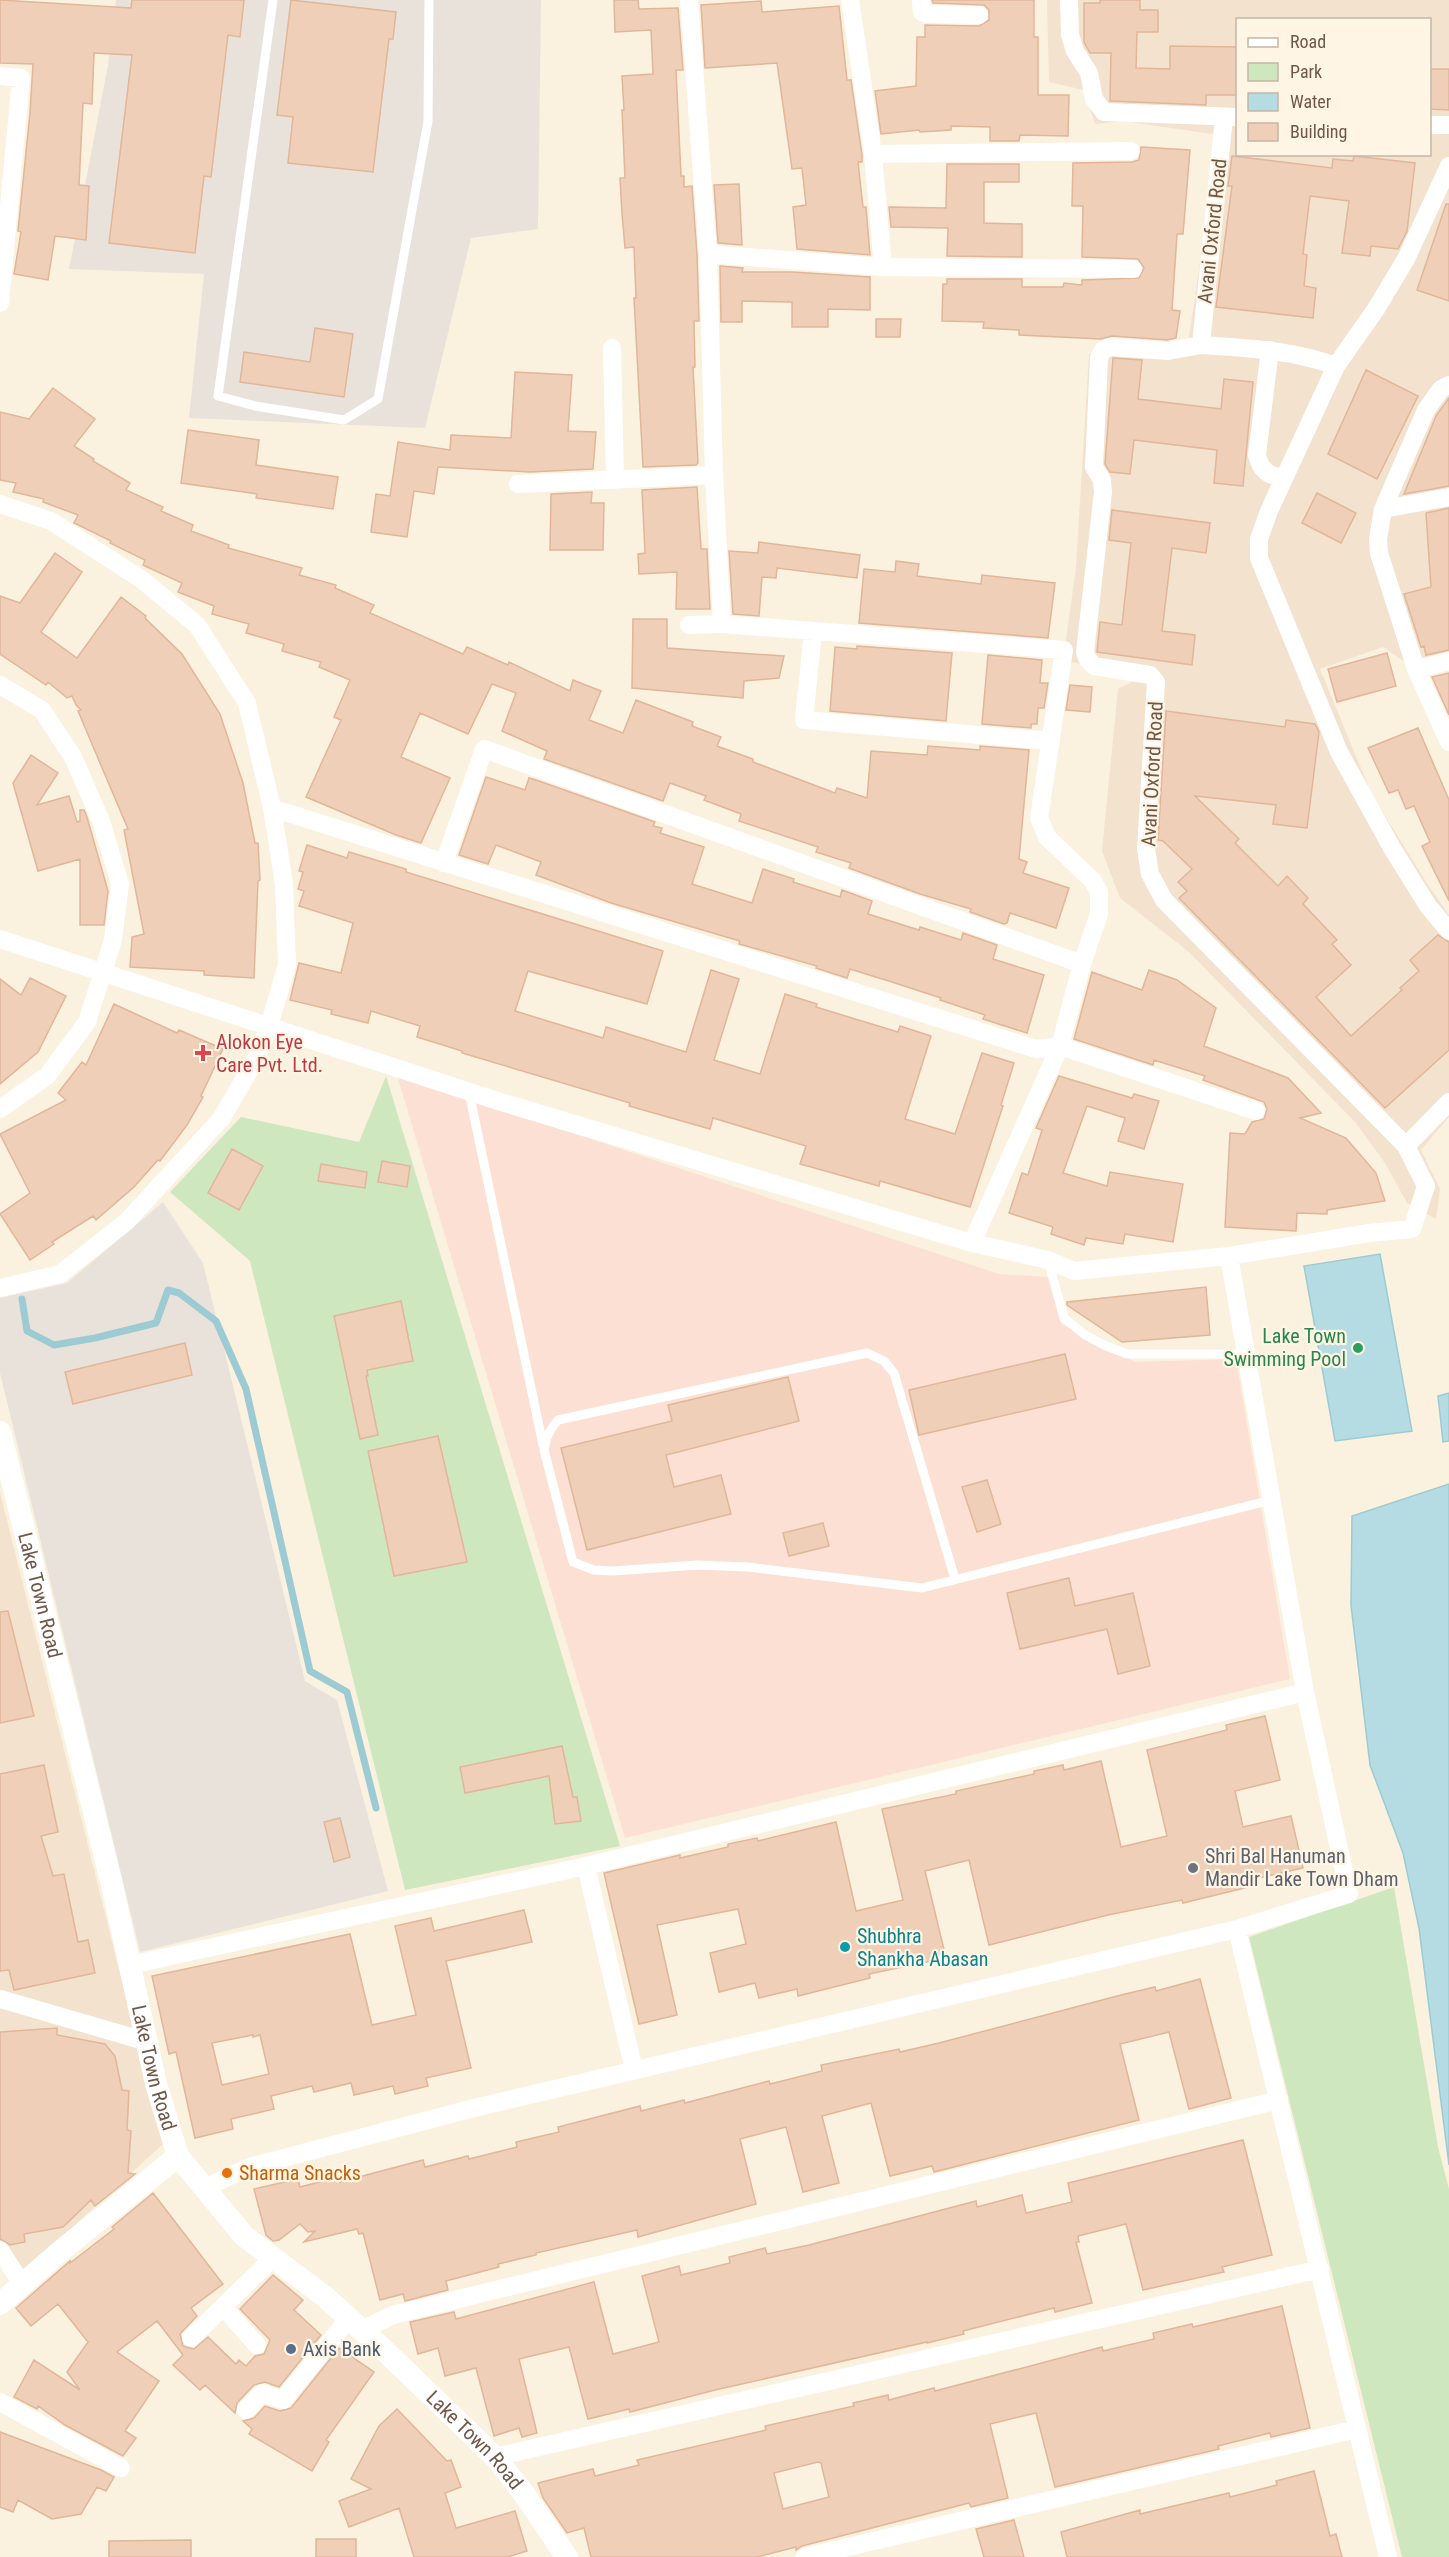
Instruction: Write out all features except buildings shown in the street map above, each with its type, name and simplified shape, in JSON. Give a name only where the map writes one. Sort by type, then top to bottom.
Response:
[{"type":"street","points":[[689,0],[708,254],[714,475],[722,624]]},
{"type":"street","points":[[850,0],[873,154],[883,267]]},
{"type":"street","points":[[921,0],[922,12],[926,14],[979,15]]},
{"type":"street","name":"Avani Oxford Road","points":[[1069,0],[1070,35],[1075,51],[1089,73],[1094,99],[1104,112],[1231,117],[1201,345]]},
{"type":"street","points":[[0,76],[21,78],[0,303]]},
{"type":"street","points":[[1431,125],[1449,125]]},
{"type":"street","points":[[873,154],[1131,151]]},
{"type":"street","points":[[1449,166],[1406,259],[1376,309],[1336,366],[1283,479],[1259,539],[1259,558],[1339,752],[1392,848],[1428,906],[1449,931]]},
{"type":"street","points":[[708,254],[883,267],[1133,269]]},
{"type":"street","name":"Avani Oxford Road","points":[[1229,1256],[1369,1233],[1412,1229],[1426,1186],[1406,1146],[1164,900],[1150,874],[1146,849],[1156,682],[1150,675],[1094,666],[1085,652],[1103,492],[1102,480],[1094,467],[1100,358],[1102,350],[1111,347],[1168,351],[1201,345],[1305,355],[1336,366]]},
{"type":"street","points":[[612,348],[615,480]]},
{"type":"street","points":[[1270,350],[1257,454],[1260,466],[1267,474],[1283,479]]},
{"type":"street","points":[[1449,385],[1441,388],[1426,410],[1383,508],[1378,539],[1379,553],[1416,669],[1449,742]]},
{"type":"street","points":[[518,484],[714,475]]},
{"type":"street","points":[[1383,508],[1449,497]]},
{"type":"street","points":[[0,504],[51,521],[141,579],[197,625],[247,703],[272,808],[284,884],[287,965],[257,1057],[221,1119],[126,1222],[60,1274],[0,1288]]},
{"type":"street","points":[[689,625],[722,624],[1064,650],[1039,818],[1047,837],[1093,881],[1099,892],[1099,914],[1082,964],[1060,1046],[972,1243]]},
{"type":"street","points":[[813,631],[804,720],[1051,741]]},
{"type":"street","points":[[1416,669],[1449,661]]},
{"type":"street","points":[[0,685],[42,710],[73,756],[101,821],[120,884],[113,940],[87,1022],[47,1076],[0,1109]]},
{"type":"street","points":[[444,863],[484,750],[1082,964]]},
{"type":"street","points":[[272,808],[1036,1049],[1060,1046],[1256,1111]]},
{"type":"street","points":[[0,939],[469,1091],[972,1243],[1048,1260],[1074,1271],[1229,1256],[1305,1692],[1349,1894],[1237,1929],[474,2108],[249,2167],[205,2187]]},
{"type":"street","points":[[1406,1146],[1449,1102]]},
{"type":"street","name":"Lake Town Road","points":[[0,1432],[130,1965],[156,2084],[178,2156],[244,2236],[324,2296],[495,2457],[522,2491],[567,2557]]},
{"type":"street","points":[[130,1965],[586,1866],[1305,1692]]},
{"type":"street","points":[[586,1866],[634,2070]]},
{"type":"street","points":[[1237,1929],[1388,2557]]},
{"type":"street","points":[[0,1999],[148,2042]]},
{"type":"street","points":[[246,2410],[262,2393],[283,2400],[355,2324],[1279,2100]]},
{"type":"street","points":[[0,2304],[178,2156]]},
{"type":"street","points":[[0,2250],[22,2284]]},
{"type":"street","points":[[191,2338],[273,2258]]},
{"type":"street","points":[[495,2457],[1320,2269]]},
{"type":"street","points":[[223,2307],[257,2346]]},
{"type":"street","points":[[0,2402],[121,2468]]},
{"type":"street","points":[[805,2557],[1358,2429]]},
{"type":"lane","points":[[273,0],[218,396],[255,406],[344,420],[378,399],[428,121],[429,0],[424,0]]},
{"type":"lane","points":[[469,1091],[544,1450],[573,1562],[594,1570],[613,1571],[697,1565],[748,1567],[922,1588],[1271,1500]]},
{"type":"lane","points":[[1048,1260],[1064,1318],[1085,1335],[1104,1345],[1127,1354],[1246,1354]]},
{"type":"lane","points":[[544,1450],[550,1428],[558,1420],[867,1353],[884,1361],[894,1373],[955,1579]]},
{"type":"shaded area","points":[[116,0],[541,0],[538,229],[471,238],[425,428],[189,418],[204,274],[69,269],[108,65]]},
{"type":"shaded area","points":[[1047,0],[1449,0],[1449,654],[1407,663],[1383,647],[1320,669],[1372,795],[1449,915],[1449,1117],[1421,1150],[1440,1189],[1436,1219],[1407,1203],[1385,1163],[1355,1122],[1189,952],[1120,898],[1102,851],[1118,689],[1147,674],[1063,661],[1076,568],[1089,354],[1187,350],[1219,135],[1123,121],[1095,124],[1084,90],[1049,82]]},
{"type":"shaded area","points":[[397,1075],[999,1274],[1049,1277],[1061,1324],[1135,1362],[1236,1359],[1290,1679],[625,1838]]},
{"type":"shaded area","points":[[163,1202],[203,1263],[305,1681],[337,1700],[388,1891],[140,1952],[0,1373],[0,1298],[67,1283]]},
{"type":"shaded area","points":[[0,1492],[164,2143],[20,2275],[0,2247]]},
{"type":"green space","points":[[386,1076],[620,1846],[405,1890],[250,1261],[170,1192],[241,1117],[359,1142]]},
{"type":"green space","points":[[1394,1887],[1438,2147],[1449,2189],[1449,2557],[1402,2557],[1249,1937]]},
{"type":"water","name":"Lake Town Swimming Pool","points":[[1380,1254],[1412,1431],[1335,1441],[1304,1266]]},
{"type":"water","points":[[1449,1393],[1449,1441],[1443,1442],[1438,1396]]},
{"type":"water","points":[[1449,1484],[1449,2165],[1419,1928],[1403,1853],[1370,1765],[1351,1605],[1352,1516]]},
{"type":"waterway","points":[[22,1299],[27,1331],[54,1345],[95,1338],[156,1323],[168,1290],[179,1293],[216,1321],[246,1389],[310,1671],[347,1692],[376,1808]]},
{"type":"place","name":"Alokon Eye Care Pvt. Ltd.","points":[[203,1053]]},
{"type":"place","name":"Lake Town Swimming Pool","points":[[1358,1348]]},
{"type":"place","name":"Shri Bal Hanuman Mandir Lake Town Dham","points":[[1193,1868]]},
{"type":"place","name":"Shubhra Shankha Abasan","points":[[845,1947]]},
{"type":"place","name":"Sharma Snacks","points":[[227,2173]]},
{"type":"place","name":"Axis Bank","points":[[291,2349]]}]
